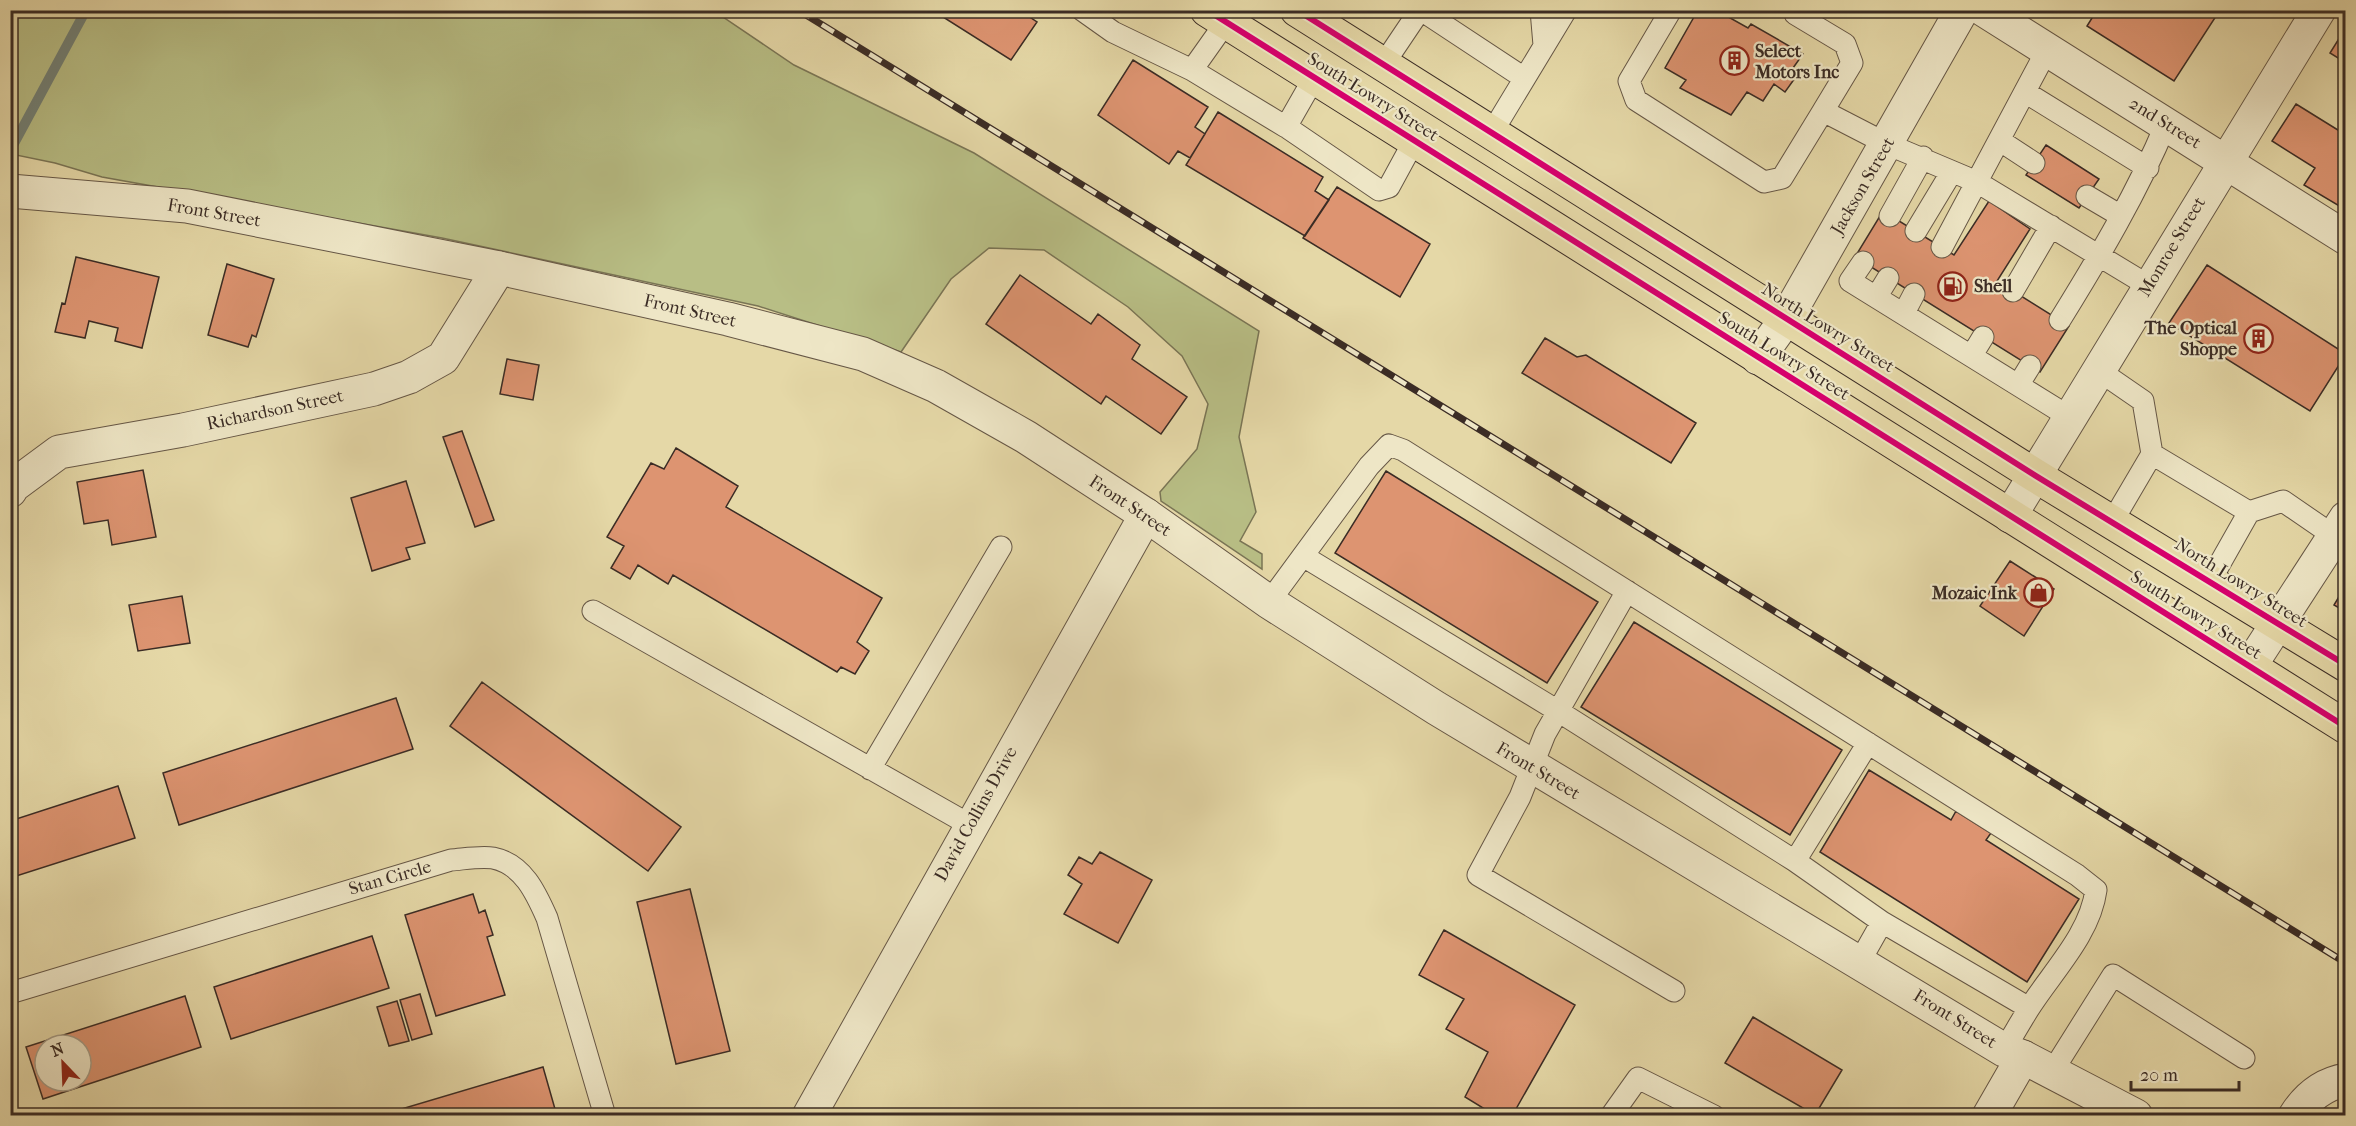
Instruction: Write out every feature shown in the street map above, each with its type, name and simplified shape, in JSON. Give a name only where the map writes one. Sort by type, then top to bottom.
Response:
[{"type":"main road","name":"North Lowry Street","points":[[1297,10],[2036,476],[2346,665]]},
{"type":"main road","name":"South Lowry Street","points":[[1216,16],[2346,727]]},
{"type":"street","name":"Jackson Street","points":[[1758,358],[1786,319],[1962,10]]},
{"type":"street","name":"2nd Street","points":[[1984,10],[2346,238]]},
{"type":"street","name":"Monroe Street","points":[[2010,516],[2225,160],[2319,10]]},
{"type":"street","name":"Front Street","points":[[26,192],[187,206],[499,268],[716,317],[863,354],[936,386],[1026,437],[1146,515],[1269,602],[1532,768],[2014,1053],[2136,1116]]},
{"type":"street","name":"Richardson Street","points":[[10,491],[13,486],[60,452],[183,430],[374,389],[409,377],[443,358],[499,268]]},
{"type":"street","name":"David Collins Drive","points":[[809,1116],[970,825],[1146,515]]},
{"type":"street","points":[[2250,666],[2340,527]]},
{"type":"street","points":[[1989,1116],[2014,1053]]},
{"type":"street","points":[[2295,1116],[2303,1103],[2319,1090],[2346,1080]]},
{"type":"lane","points":[[1082,10],[1113,32],[1192,70],[1282,124],[1379,190],[1389,187],[1414,141]]},
{"type":"lane","points":[[1383,65],[1421,10],[1524,78]]},
{"type":"lane","points":[[1541,10],[1544,45]]},
{"type":"lane","points":[[1491,134],[1566,10]]},
{"type":"lane","points":[[1671,10],[1629,81],[1636,100],[1764,182],[1782,178],[1852,63],[1845,44],[1794,12]]},
{"type":"lane","points":[[1192,70],[1216,16]]},
{"type":"lane","points":[[1942,247],[2047,50]]},
{"type":"lane","points":[[1282,124],[1286,127],[1314,78]]},
{"type":"lane","points":[[2025,92],[2148,168]]},
{"type":"lane","points":[[1823,111],[1887,144],[1923,157],[1951,172],[1977,182],[2150,286]]},
{"type":"lane","points":[[2060,320],[2101,255],[2148,168],[2166,124]]},
{"type":"lane","points":[[1999,140],[2034,163]]},
{"type":"lane","points":[[1890,216],[1923,157]]},
{"type":"lane","points":[[1916,231],[1951,172]]},
{"type":"lane","points":[[2087,196],[2121,216]]},
{"type":"lane","points":[[2013,291],[2051,226]]},
{"type":"lane","points":[[1863,262],[1850,281],[1877,296],[1909,303],[1972,355],[2024,375],[2071,418]]},
{"type":"lane","points":[[1877,296],[1888,278]]},
{"type":"lane","points":[[1972,355],[1983,337]]},
{"type":"lane","points":[[2098,370],[2143,401],[2152,454],[2112,522]]},
{"type":"lane","points":[[1269,602],[1370,466],[1389,445],[1403,450],[1868,742],[2077,875],[2096,890],[2094,904],[2069,950],[2029,1008],[2014,1053]]},
{"type":"lane","points":[[2152,454],[2249,512]]},
{"type":"lane","points":[[2210,581],[2249,512],[2283,501],[2340,527]]},
{"type":"lane","points":[[870,769],[1001,547]]},
{"type":"lane","points":[[1303,556],[1558,711],[1795,861],[1882,922],[2029,1008]]},
{"type":"lane","points":[[1627,591],[1545,734],[1532,768],[1478,875],[1674,991]]},
{"type":"lane","points":[[593,611],[970,825]]},
{"type":"lane","points":[[1795,861],[1868,742]]},
{"type":"lane","name":"Stan Circle","points":[[10,993],[451,860],[494,858],[517,869],[534,889],[547,918],[604,1116]]},
{"type":"lane","points":[[1860,961],[1882,922]]},
{"type":"lane","points":[[2052,1072],[2113,975],[2244,1058]]},
{"type":"lane","points":[[1611,1116],[1638,1078],[1714,1116]]},
{"type":"green space","points":[[10,11],[714,11],[794,65],[974,153],[1259,331],[1239,437],[1256,512],[1240,541],[1262,554],[1262,569],[1161,501],[1160,492],[1197,449],[1208,404],[1182,356],[1128,307],[1044,250],[989,248],[951,279],[901,352],[758,306],[442,238],[102,177],[55,163],[11,154]]},
{"type":"building","points":[[947,10],[1019,10],[1037,22],[1011,60],[943,17]]},
{"type":"building","name":"Select Motors Inc","points":[[1698,10],[1716,10],[1748,28],[1751,24],[1803,54],[1793,68],[1800,71],[1785,92],[1774,84],[1763,101],[1747,92],[1731,115],[1680,88],[1686,80],[1665,68]]},
{"type":"building","points":[[2097,10],[2220,10],[2174,81],[2087,26]]},
{"type":"building","points":[[2346,30],[2346,63],[2330,53]]},
{"type":"building","points":[[1133,60],[1208,107],[1195,127],[1205,134],[1190,158],[1178,151],[1169,164],[1098,115]]},
{"type":"building","points":[[2296,104],[2346,135],[2346,210],[2304,185],[2315,168],[2272,141]]},
{"type":"building","points":[[1218,112],[1323,177],[1315,191],[1329,200],[1305,236],[1186,165]]},
{"type":"building","points":[[2046,145],[2099,179],[2079,208],[2026,175]]},
{"type":"building","points":[[1337,187],[1430,244],[1400,297],[1303,238]]},
{"type":"building","name":"Shell","points":[[1989,201],[2030,229],[1997,281],[2069,326],[2040,372],[1855,257],[1883,211],[1954,255]]},
{"type":"building","points":[[76,257],[159,277],[142,348],[115,341],[118,328],[89,321],[85,338],[55,332],[62,303],[65,304]]},
{"type":"building","points":[[227,264],[274,279],[256,337],[252,335],[248,347],[208,335]]},
{"type":"building","name":"The Optical Shoppe","points":[[2207,265],[2346,354],[2310,411],[2169,323]]},
{"type":"building","points":[[1020,275],[1091,324],[1098,314],[1140,345],[1132,359],[1187,397],[1161,434],[1106,396],[1101,404],[986,324]]},
{"type":"building","points":[[1545,338],[1577,357],[1586,355],[1696,423],[1671,463],[1522,373]]},
{"type":"building","points":[[507,359],[539,365],[533,400],[500,394]]},
{"type":"building","points":[[462,431],[494,520],[475,527],[443,437]]},
{"type":"building","points":[[676,448],[738,486],[726,507],[882,598],[857,642],[869,651],[855,674],[841,667],[837,672],[673,575],[668,584],[638,565],[630,579],[611,568],[624,546],[607,537],[651,463],[664,469]]},
{"type":"building","points":[[143,470],[156,537],[112,545],[108,520],[84,524],[77,482]]},
{"type":"building","points":[[1386,471],[1598,602],[1547,683],[1335,553]]},
{"type":"building","points":[[406,481],[425,543],[406,548],[410,559],[372,571],[351,498]]},
{"type":"building","points":[[2010,561],[2054,589],[2024,636],[1980,606]]},
{"type":"building","points":[[2346,585],[2346,612],[2334,605]]},
{"type":"building","points":[[182,596],[190,643],[138,651],[129,605]]},
{"type":"building","points":[[1634,622],[1842,750],[1790,835],[1581,707]]},
{"type":"building","points":[[482,682],[681,827],[648,871],[450,726]]},
{"type":"building","points":[[396,698],[413,749],[179,825],[163,773]]},
{"type":"building","points":[[1869,770],[1951,820],[1956,811],[1991,833],[1986,840],[2079,899],[2027,982],[1820,852]]},
{"type":"building","points":[[118,786],[135,838],[10,878],[10,821]]},
{"type":"building","points":[[1100,852],[1152,880],[1118,943],[1064,914],[1082,884],[1068,875],[1079,857],[1092,864]]},
{"type":"building","points":[[690,889],[730,1051],[676,1064],[637,902]]},
{"type":"building","points":[[473,894],[479,913],[485,910],[493,935],[487,937],[505,995],[436,1016],[405,915]]},
{"type":"building","points":[[1444,930],[1575,1005],[1512,1116],[1496,1116],[1465,1097],[1488,1052],[1446,1029],[1464,999],[1419,975]]},
{"type":"building","points":[[372,936],[389,988],[231,1039],[214,987]]},
{"type":"building","points":[[420,994],[432,1034],[412,1040],[400,1000]]},
{"type":"building","points":[[185,996],[201,1047],[93,1083],[93,1033],[70,1033]]},
{"type":"building","points":[[397,1001],[409,1041],[389,1046],[377,1007]]},
{"type":"building","points":[[1753,1017],[1842,1070],[1815,1115],[1725,1063]]},
{"type":"building","points":[[33,1045],[33,1068],[26,1047]]},
{"type":"building","points":[[543,1067],[557,1116],[378,1116]]},
{"type":"building","points":[[41,1093],[61,1093],[43,1099]]},
{"type":"waterway","points":[[10,151],[86,10]]},
{"type":"railway","points":[[798,10],[2346,963]]},
{"type":"cycle path","points":[[1207,10],[2346,727]]},
{"type":"cycle path","points":[[1297,10],[2036,476],[2346,665]]},
{"type":"place","name":"Select Motors Inc","points":[[1734,61]]},
{"type":"place","name":"Shell","points":[[1953,286]]},
{"type":"place","name":"The Optical Shoppe","points":[[2258,338]]},
{"type":"place","name":"Mozaic Ink","points":[[2038,593]]}]
